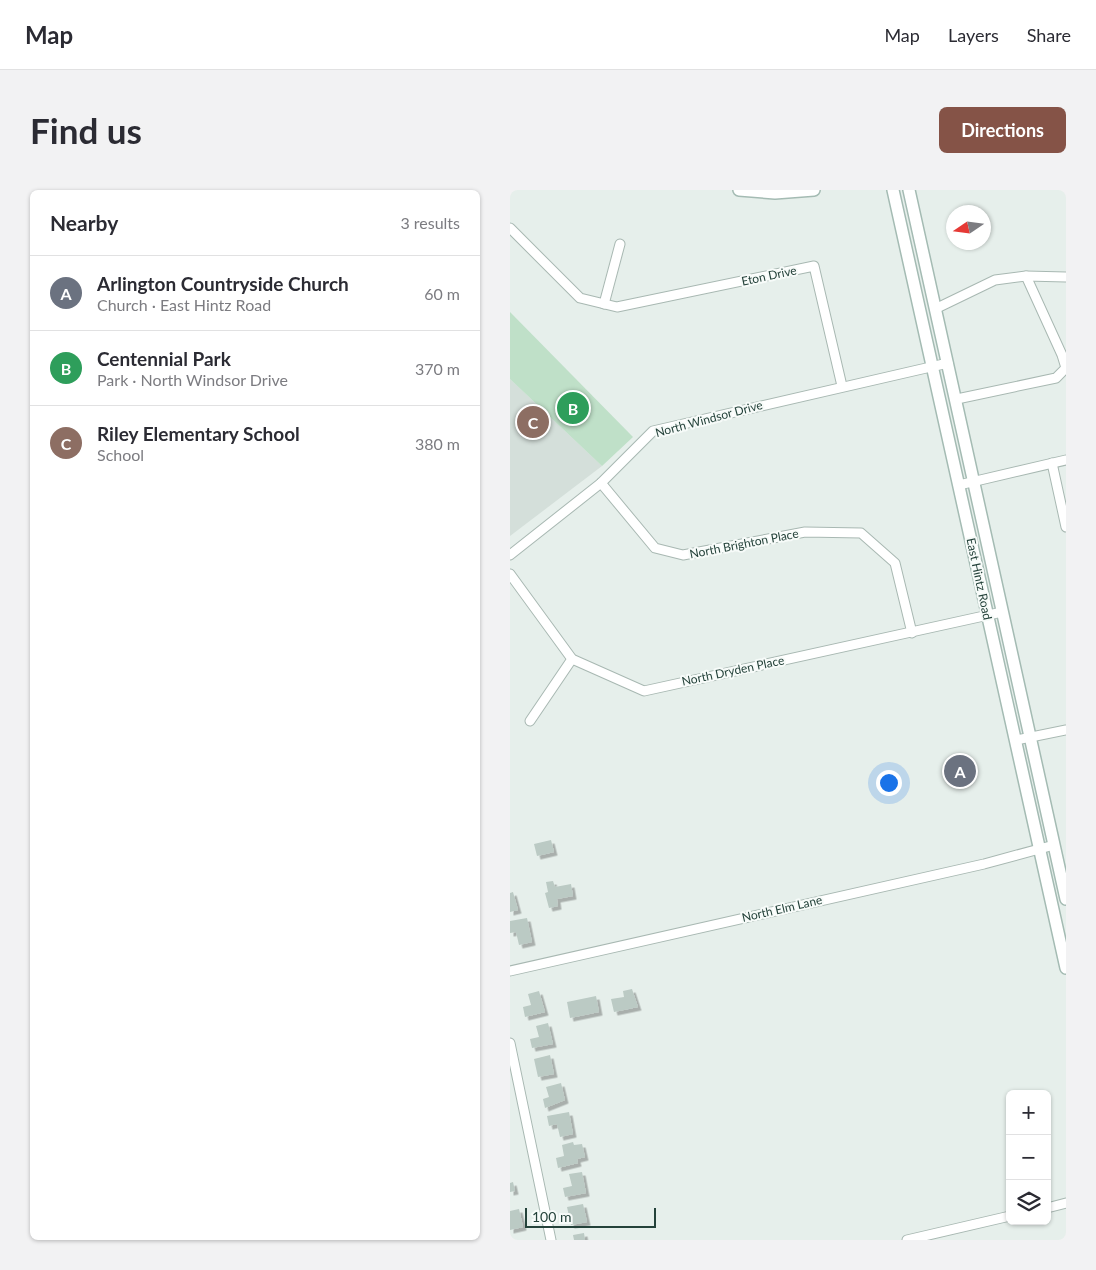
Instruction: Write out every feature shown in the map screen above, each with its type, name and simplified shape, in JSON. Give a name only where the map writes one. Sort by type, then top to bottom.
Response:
[{"type":"main road","points":[[739,190],[775,193],[814,190]]},
{"type":"main road","name":"East Hintz Road","points":[[892,190],[1066,968]]},
{"type":"main road","name":"East Hintz Road","points":[[909,190],[934,309],[957,399],[1066,899]]},
{"type":"street","name":"Eton Drive","points":[[510,228],[580,298],[617,307],[814,266],[842,386]]},
{"type":"street","points":[[604,304],[620,244]]},
{"type":"street","points":[[934,309],[995,280],[1026,276],[1066,277]]},
{"type":"street","points":[[957,399],[1056,378],[1066,368],[1062,355],[1026,276]]},
{"type":"street","name":"North Windsor Drive","points":[[510,555],[601,483],[653,431],[948,363]]},
{"type":"street","points":[[959,485],[1066,460]]},
{"type":"street","points":[[1052,463],[1066,527]]},
{"type":"street","name":"North Brighton Place","points":[[601,483],[655,548],[683,555],[805,532],[861,533],[895,563],[912,633]]},
{"type":"street","name":"North Dryden Place","points":[[510,574],[572,659],[644,691],[1002,612]]},
{"type":"street","points":[[530,721],[572,659]]},
{"type":"street","points":[[1016,740],[1066,730]]},
{"type":"street","name":"North Elm Lane","points":[[510,971],[984,864],[1054,845]]},
{"type":"street","points":[[510,1043],[551,1240]]},
{"type":"street","points":[[1051,1207],[1066,1203]]},
{"type":"street","points":[[907,1240],[1006,1217]]},
{"type":"shaded area","points":[[510,379],[602,466],[510,536]]},
{"type":"green space","points":[[510,312],[633,437],[602,466],[510,379]]},
{"type":"building","points":[[551,840],[554,852],[537,856],[534,844]]},
{"type":"building","points":[[553,881],[555,887],[571,884],[573,896],[557,899],[558,906],[549,908],[545,893],[548,892],[546,882]]},
{"type":"building","points":[[513,892],[518,910],[510,912],[510,893]]},
{"type":"building","points":[[527,918],[532,942],[519,945],[516,932],[510,933],[510,921]]},
{"type":"building","points":[[632,989],[638,1007],[614,1012],[611,999],[624,997],[623,991]]},
{"type":"building","points":[[539,991],[545,1012],[525,1017],[523,1007],[531,1005],[528,994]]},
{"type":"building","points":[[596,996],[599,1012],[570,1018],[567,1002]]},
{"type":"building","points":[[548,1023],[553,1044],[532,1048],[530,1039],[539,1037],[536,1026]]},
{"type":"building","points":[[550,1055],[554,1074],[538,1077],[534,1059]]},
{"type":"building","points":[[561,1083],[565,1100],[545,1108],[543,1099],[549,1097],[546,1087]]},
{"type":"building","points":[[569,1112],[573,1134],[560,1137],[557,1124],[549,1126],[547,1116]]},
{"type":"building","points":[[573,1142],[574,1145],[582,1144],[585,1157],[577,1159],[578,1163],[558,1168],[556,1158],[564,1156],[562,1145]]},
{"type":"building","points":[[582,1172],[586,1193],[565,1197],[563,1188],[572,1186],[569,1174]]},
{"type":"building","points":[[513,1182],[515,1191],[510,1192],[510,1183]]},
{"type":"building","points":[[583,1204],[587,1222],[571,1225],[567,1207]]},
{"type":"building","points":[[519,1209],[523,1227],[510,1230],[510,1211]]},
{"type":"building","points":[[584,1233],[585,1240],[574,1240],[573,1235]]},
{"type":"place","name":"Centennial Park","points":[[573,408]]},
{"type":"place","name":"Riley Elementary School","points":[[533,422]]},
{"type":"place","name":"Arlington Countryside Church","points":[[960,771]]}]
